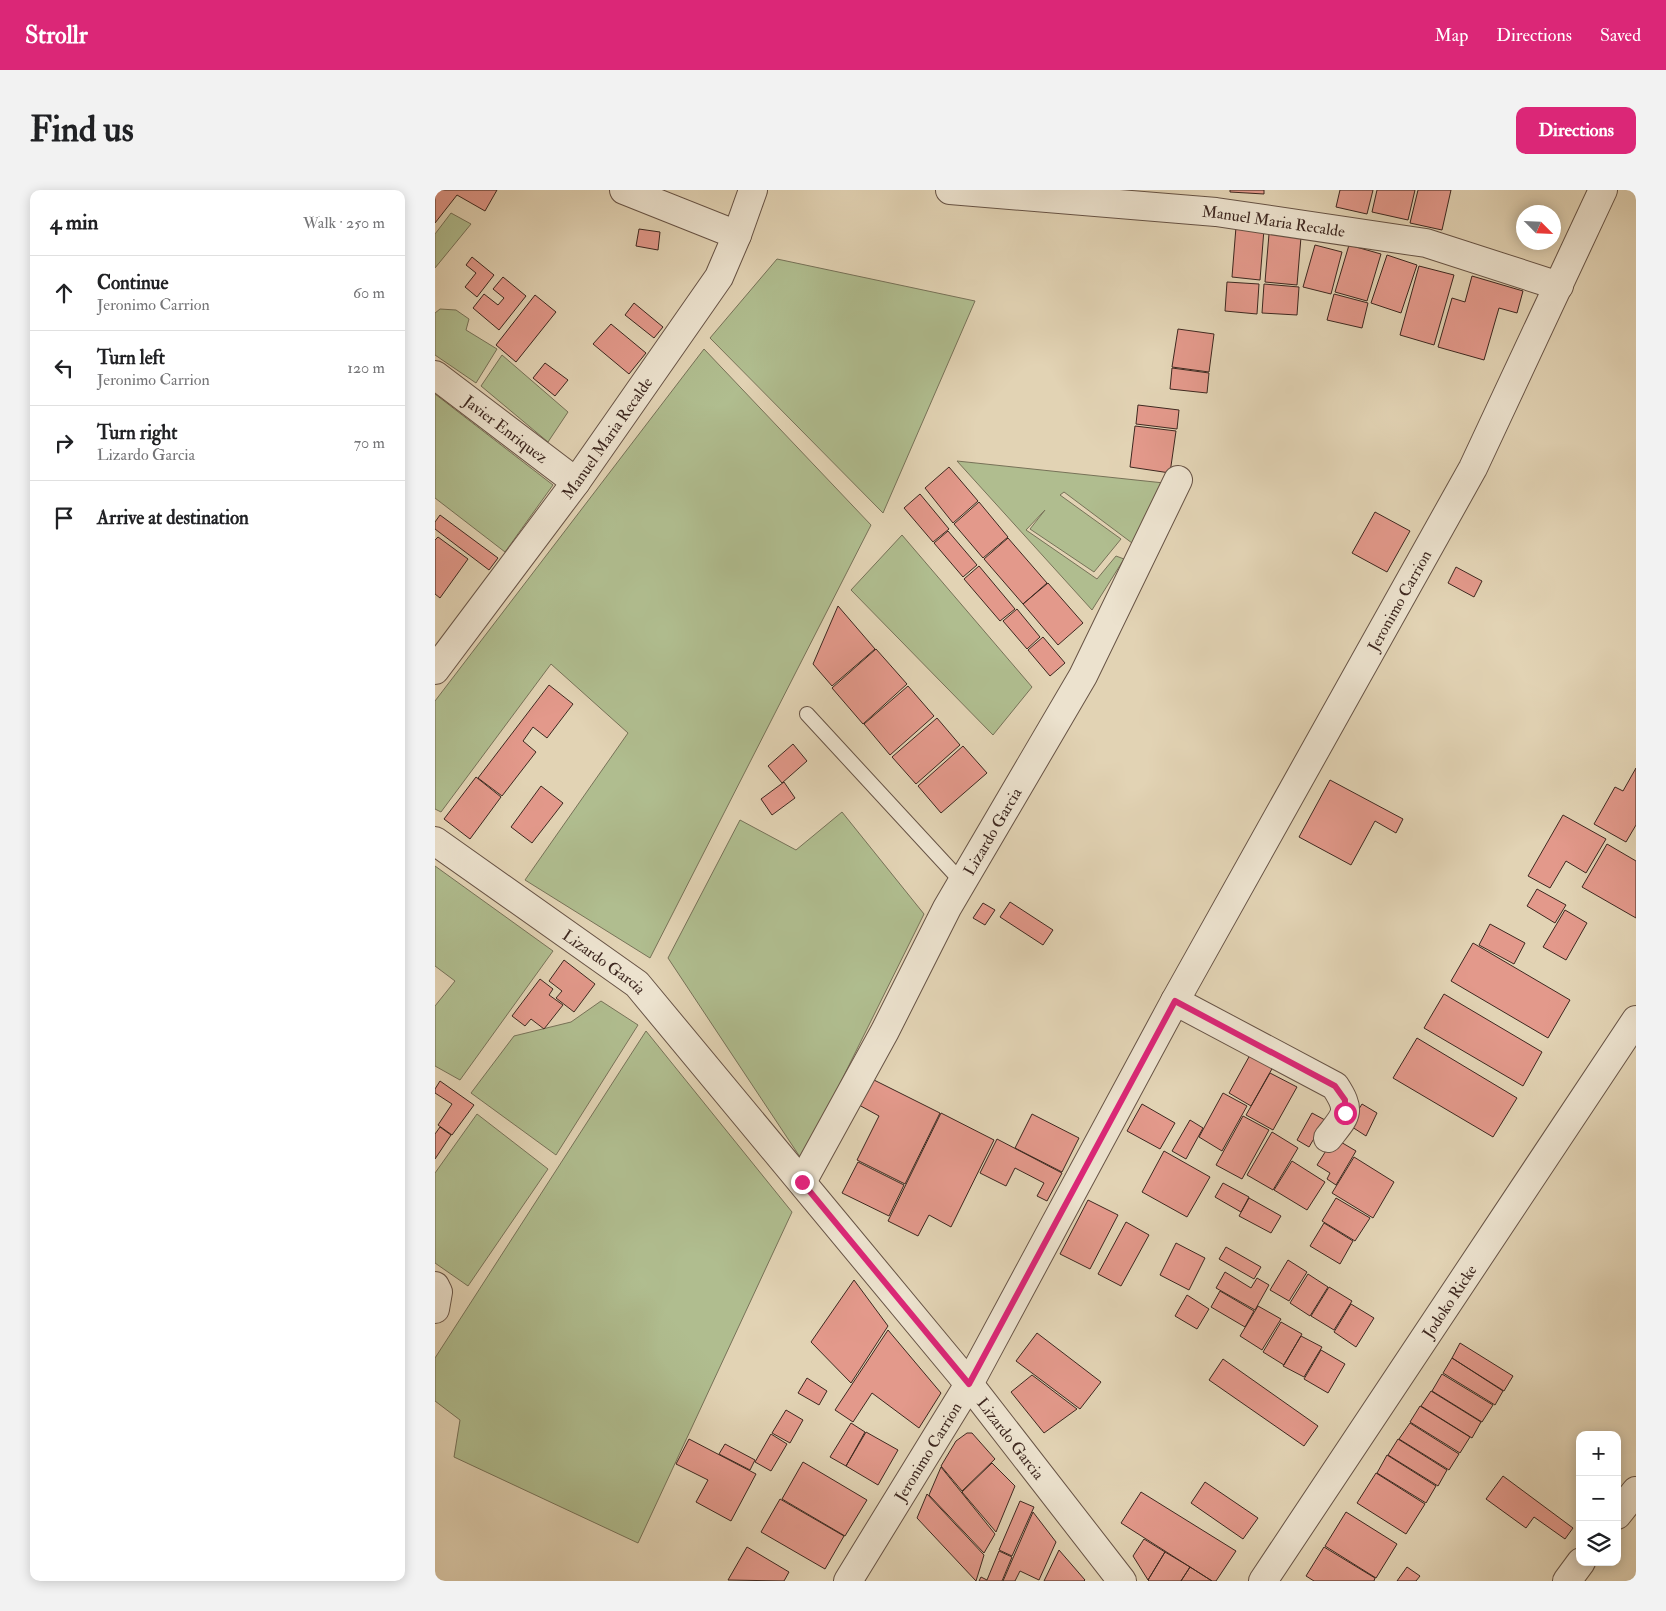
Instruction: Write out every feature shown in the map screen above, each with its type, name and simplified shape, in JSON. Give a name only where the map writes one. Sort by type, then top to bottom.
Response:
[{"type":"street","points":[[624,190],[737,235]]},
{"type":"street","name":"Manuel Maria Recalde","points":[[435,670],[576,482],[719,277],[753,190]]},
{"type":"street","name":"Manuel Maria Recalde","points":[[950,190],[1217,201],[1426,243],[1559,286]]},
{"type":"street","name":"Jeronimo Carrion","points":[[848,1581],[969,1384],[1175,1001],[1473,468],[1603,190]]},
{"type":"street","name":"Javier Enriquez","points":[[435,375],[576,482]]},
{"type":"street","name":"Lizardo Garcia","points":[[802,1182],[885,1031],[962,882],[1083,676],[1178,480]]},
{"type":"street","name":"Lizardo Garcia","points":[[435,841],[637,984],[969,1384],[1120,1580]]},
{"type":"street","points":[[1175,1001],[1335,1086],[1345,1100],[1345,1113],[1328,1138]]},
{"type":"street","name":"Jodoko Ricke","points":[[1263,1581],[1636,1020]]},
{"type":"street","points":[[435,1286],[438,1292],[435,1309]]},
{"type":"street","points":[[1621,1510],[1636,1491]]},
{"type":"street","points":[[1567,1581],[1578,1566]]},
{"type":"lane","points":[[807,714],[962,882]]},
{"type":"green space","points":[[451,213],[471,224],[435,268],[435,234]]},
{"type":"green space","points":[[777,259],[975,301],[883,513],[710,338]]},
{"type":"green space","points":[[440,309],[456,310],[469,319],[466,330],[497,349],[476,383],[435,355],[435,313]]},
{"type":"green space","points":[[704,349],[871,525],[650,958],[525,880],[628,733],[551,664],[441,812],[435,809],[435,701]]},
{"type":"green space","points":[[502,355],[568,412],[548,442],[481,386]]},
{"type":"green space","points":[[435,394],[553,485],[505,552],[435,498]]},
{"type":"green space","points":[[957,461],[1164,483],[1132,543],[1064,492],[1060,495],[1121,539],[1094,572],[1030,529],[1045,510],[1026,530],[1097,579],[1116,556],[1124,559],[1092,610]]},
{"type":"green space","points":[[902,535],[1032,687],[993,735],[851,590]]},
{"type":"green space","points":[[842,812],[924,914],[802,1160],[668,958],[740,820],[796,850]]},
{"type":"green space","points":[[435,866],[553,951],[460,1080],[435,1066],[435,1006],[455,981],[435,966]]},
{"type":"green space","points":[[601,1001],[638,1025],[556,1155],[471,1093],[514,1036],[571,1022]]},
{"type":"green space","points":[[646,1031],[792,1212],[638,1543],[454,1457],[460,1420],[435,1401],[435,1358]]},
{"type":"green space","points":[[477,1114],[548,1169],[468,1286],[435,1263],[435,1173]]},
{"type":"building","points":[[435,190],[497,190],[485,211],[457,195],[435,223]]},
{"type":"building","points":[[1230,190],[1264,190],[1264,194],[1230,192]]},
{"type":"building","points":[[1340,190],[1373,190],[1367,214],[1336,207]]},
{"type":"building","points":[[1377,190],[1415,190],[1408,220],[1372,212]]},
{"type":"building","points":[[1418,190],[1451,190],[1442,230],[1410,223]]},
{"type":"building","points":[[1236,227],[1264,229],[1260,280],[1232,277]]},
{"type":"building","points":[[639,229],[660,232],[658,250],[636,246]]},
{"type":"building","points":[[1269,234],[1301,237],[1297,285],[1265,282]]},
{"type":"building","points":[[1315,245],[1342,252],[1331,294],[1303,287]]},
{"type":"building","points":[[1349,245],[1381,254],[1367,301],[1335,292]]},
{"type":"building","points":[[1387,255],[1417,265],[1401,313],[1371,303]]},
{"type":"building","points":[[472,257],[494,275],[477,297],[465,287],[476,273],[466,265]]},
{"type":"building","points":[[1419,266],[1454,275],[1434,345],[1400,335]]},
{"type":"building","points":[[1472,276],[1523,291],[1517,313],[1499,308],[1484,360],[1438,347],[1452,298],[1465,302]]},
{"type":"building","points":[[503,277],[526,296],[499,330],[473,308],[484,294],[498,305],[504,298],[493,289]]},
{"type":"building","points":[[1227,282],[1259,284],[1257,314],[1225,311]]},
{"type":"building","points":[[1264,284],[1299,287],[1297,315],[1262,313]]},
{"type":"building","points":[[1334,294],[1368,303],[1362,328],[1327,320]]},
{"type":"building","points":[[535,295],[556,312],[516,362],[496,345]]},
{"type":"building","points":[[634,303],[663,327],[654,338],[625,315]]},
{"type":"building","points":[[611,324],[646,353],[629,374],[593,344]]},
{"type":"building","points":[[1178,329],[1214,334],[1209,372],[1172,367]]},
{"type":"building","points":[[545,363],[568,380],[555,396],[533,378]]},
{"type":"building","points":[[1172,368],[1209,373],[1207,393],[1170,389]]},
{"type":"building","points":[[1138,405],[1179,410],[1177,429],[1136,424]]},
{"type":"building","points":[[1135,426],[1176,431],[1170,473],[1130,467]]},
{"type":"building","points":[[949,467],[978,501],[953,523],[925,488]]},
{"type":"building","points":[[920,494],[949,529],[933,542],[904,508]]},
{"type":"building","points":[[979,502],[1008,537],[983,558],[954,524]]},
{"type":"building","points":[[1375,512],[1410,531],[1387,572],[1352,553]]},
{"type":"building","points":[[440,515],[498,558],[489,570],[435,529],[435,522]]},
{"type":"building","points":[[948,531],[977,565],[963,577],[934,543]]},
{"type":"building","points":[[438,537],[468,559],[440,598],[435,594],[435,540]]},
{"type":"building","points":[[1008,538],[1047,583],[1023,604],[984,559]]},
{"type":"building","points":[[979,566],[1015,609],[1000,621],[964,579]]},
{"type":"building","points":[[1456,567],[1482,581],[1474,597],[1448,583]]},
{"type":"building","points":[[1048,583],[1083,623],[1058,645],[1023,604]]},
{"type":"building","points":[[838,606],[875,649],[832,686],[813,664]]},
{"type":"building","points":[[1017,609],[1040,637],[1027,649],[1003,621]]},
{"type":"building","points":[[1043,637],[1065,663],[1050,676],[1028,650]]},
{"type":"building","points":[[876,649],[907,684],[863,724],[832,688]]},
{"type":"building","points":[[549,685],[573,704],[547,738],[533,727],[523,741],[536,752],[502,796],[478,778]]},
{"type":"building","points":[[908,686],[934,716],[890,755],[864,724]]},
{"type":"building","points":[[937,718],[960,745],[916,784],[892,757]]},
{"type":"building","points":[[793,744],[807,761],[782,783],[768,766]]},
{"type":"building","points":[[963,746],[987,773],[941,813],[918,786]]},
{"type":"building","points":[[1636,768],[1636,825],[1626,842],[1594,824],[1615,787],[1623,791]]},
{"type":"building","points":[[476,777],[501,797],[470,839],[444,819]]},
{"type":"building","points":[[1330,780],[1403,819],[1396,833],[1375,821],[1351,865],[1299,837]]},
{"type":"building","points":[[784,782],[795,798],[772,815],[761,799]]},
{"type":"building","points":[[541,786],[563,803],[532,843],[511,827]]},
{"type":"building","points":[[1563,815],[1606,839],[1586,873],[1566,861],[1550,888],[1528,876]]},
{"type":"building","points":[[1607,844],[1636,861],[1636,918],[1582,887]]},
{"type":"building","points":[[1537,889],[1566,905],[1555,923],[1527,906]]},
{"type":"building","points":[[1010,902],[1053,930],[1043,945],[1000,917]]},
{"type":"building","points":[[983,903],[995,910],[985,925],[973,918]]},
{"type":"building","points":[[1565,910],[1587,923],[1566,960],[1543,947]]},
{"type":"building","points":[[1490,924],[1525,943],[1514,964],[1479,945]]},
{"type":"building","points":[[1473,943],[1570,1000],[1548,1038],[1451,981]]},
{"type":"building","points":[[564,960],[595,984],[574,1012],[556,998],[562,991],[549,981]]},
{"type":"building","points":[[540,979],[553,989],[549,995],[563,1005],[544,1029],[531,1019],[525,1026],[512,1016]]},
{"type":"building","points":[[1444,994],[1542,1052],[1523,1086],[1424,1028]]},
{"type":"building","points":[[1417,1038],[1517,1098],[1493,1137],[1393,1078]]},
{"type":"building","points":[[1250,1055],[1273,1067],[1251,1106],[1229,1093]]},
{"type":"building","points":[[1270,1073],[1297,1087],[1273,1130],[1246,1115]]},
{"type":"building","points":[[872,1079],[940,1113],[905,1184],[857,1160],[879,1116],[859,1105]]},
{"type":"building","points":[[440,1081],[474,1105],[452,1135],[438,1125],[452,1104],[435,1093],[435,1089]]},
{"type":"building","points":[[1223,1093],[1247,1106],[1222,1151],[1199,1137]]},
{"type":"building","points":[[1142,1104],[1175,1123],[1160,1149],[1127,1131]]},
{"type":"building","points":[[1362,1104],[1377,1113],[1366,1136],[1349,1125]]},
{"type":"building","points":[[941,1113],[994,1140],[951,1227],[929,1215],[918,1236],[888,1221]]},
{"type":"building","points":[[1312,1113],[1325,1120],[1309,1147],[1297,1140]]},
{"type":"building","points":[[1032,1114],[1079,1138],[1062,1172],[1015,1148]]},
{"type":"building","points":[[1243,1116],[1269,1130],[1242,1179],[1216,1165]]},
{"type":"building","points":[[1190,1120],[1203,1128],[1186,1159],[1172,1151]]},
{"type":"building","points":[[440,1127],[451,1135],[435,1159],[435,1134]]},
{"type":"building","points":[[1272,1132],[1298,1148],[1273,1190],[1247,1175]]},
{"type":"building","points":[[1334,1138],[1356,1151],[1336,1185],[1327,1179],[1330,1173],[1317,1165]]},
{"type":"building","points":[[997,1139],[1062,1173],[1047,1201],[1037,1196],[1044,1183],[1015,1168],[1006,1186],[980,1173]]},
{"type":"building","points":[[1164,1151],[1210,1177],[1187,1217],[1142,1192]]},
{"type":"building","points":[[1354,1157],[1394,1182],[1373,1218],[1332,1193]]},
{"type":"building","points":[[1292,1161],[1325,1182],[1307,1210],[1274,1190]]},
{"type":"building","points":[[858,1162],[904,1185],[889,1216],[842,1193]]},
{"type":"building","points":[[1223,1183],[1249,1197],[1241,1212],[1215,1197]]},
{"type":"building","points":[[1249,1198],[1281,1216],[1271,1233],[1239,1216]]},
{"type":"building","points":[[1336,1198],[1370,1218],[1355,1241],[1322,1221]]},
{"type":"building","points":[[1088,1200],[1118,1215],[1090,1269],[1060,1254]]},
{"type":"building","points":[[1126,1222],[1149,1235],[1121,1286],[1098,1274]]},
{"type":"building","points":[[1324,1223],[1353,1241],[1340,1264],[1310,1246]]},
{"type":"building","points":[[1176,1243],[1205,1258],[1189,1290],[1160,1275]]},
{"type":"building","points":[[1226,1247],[1261,1267],[1254,1279],[1219,1259]]},
{"type":"building","points":[[1288,1260],[1307,1272],[1289,1301],[1270,1290]]},
{"type":"building","points":[[1225,1272],[1251,1288],[1257,1278],[1269,1285],[1255,1310],[1216,1288]]},
{"type":"building","points":[[1308,1274],[1328,1287],[1310,1316],[1290,1303]]},
{"type":"building","points":[[854,1280],[888,1326],[851,1383],[811,1342]]},
{"type":"building","points":[[1329,1287],[1352,1301],[1334,1330],[1311,1316]]},
{"type":"building","points":[[1220,1291],[1254,1311],[1245,1327],[1211,1307]]},
{"type":"building","points":[[1187,1295],[1209,1309],[1197,1329],[1175,1316]]},
{"type":"building","points":[[1351,1304],[1374,1318],[1356,1347],[1334,1332]]},
{"type":"building","points":[[1258,1306],[1281,1319],[1262,1350],[1240,1336]]},
{"type":"building","points":[[1281,1322],[1302,1334],[1284,1365],[1263,1352]]},
{"type":"building","points":[[888,1330],[941,1393],[919,1428],[872,1393],[853,1422],[835,1410]]},
{"type":"building","points":[[1037,1333],[1101,1382],[1080,1409],[1016,1361]]},
{"type":"building","points":[[1301,1336],[1322,1347],[1304,1377],[1283,1366]]},
{"type":"building","points":[[1460,1343],[1513,1376],[1504,1391],[1452,1358]]},
{"type":"building","points":[[1321,1350],[1345,1364],[1328,1393],[1304,1379]]},
{"type":"building","points":[[1452,1358],[1503,1391],[1495,1405],[1443,1373]]},
{"type":"building","points":[[1223,1359],[1318,1426],[1304,1446],[1209,1380]]},
{"type":"building","points":[[1442,1374],[1493,1405],[1482,1422],[1432,1391]]},
{"type":"building","points":[[1032,1375],[1077,1409],[1044,1433],[1011,1392]]},
{"type":"building","points":[[807,1378],[827,1391],[819,1405],[798,1393]]},
{"type":"building","points":[[1431,1391],[1481,1422],[1472,1438],[1421,1406]]},
{"type":"building","points":[[1420,1406],[1470,1437],[1460,1453],[1410,1422]]},
{"type":"building","points":[[786,1410],[803,1420],[790,1443],[772,1433]]},
{"type":"building","points":[[851,1423],[865,1432],[846,1466],[830,1457]]},
{"type":"building","points":[[1410,1423],[1459,1454],[1449,1470],[1399,1439]]},
{"type":"building","points":[[866,1432],[898,1450],[878,1485],[846,1466]]},
{"type":"building","points":[[967,1433],[972,1433],[995,1459],[962,1491],[941,1466],[956,1441]]},
{"type":"building","points":[[771,1434],[787,1444],[771,1471],[755,1462]]},
{"type":"building","points":[[689,1439],[756,1474],[731,1521],[696,1502],[708,1480],[676,1464]]},
{"type":"building","points":[[1398,1439],[1447,1470],[1438,1486],[1388,1455]]},
{"type":"building","points":[[725,1444],[755,1460],[750,1470],[719,1454]]},
{"type":"building","points":[[1387,1455],[1436,1486],[1426,1503],[1377,1473]]},
{"type":"building","points":[[803,1462],[867,1500],[845,1536],[782,1499]]},
{"type":"building","points":[[992,1463],[1015,1486],[996,1532],[962,1492]]},
{"type":"building","points":[[941,1467],[995,1534],[984,1553],[929,1495]]},
{"type":"building","points":[[1376,1473],[1425,1504],[1406,1534],[1357,1503]]},
{"type":"building","points":[[1503,1476],[1573,1528],[1565,1539],[1534,1517],[1526,1528],[1486,1499]]},
{"type":"building","points":[[1205,1482],[1258,1518],[1243,1539],[1191,1503]]},
{"type":"building","points":[[1141,1492],[1236,1551],[1216,1581],[1212,1581],[1121,1523]]},
{"type":"building","points":[[927,1494],[984,1555],[976,1581],[917,1518]]},
{"type":"building","points":[[780,1499],[844,1536],[825,1569],[761,1532]]},
{"type":"building","points":[[1020,1501],[1034,1507],[1012,1556],[999,1550]]},
{"type":"building","points":[[1033,1512],[1056,1542],[1039,1580],[1020,1571],[1015,1581],[1003,1581]]},
{"type":"building","points":[[1346,1512],[1397,1544],[1376,1578],[1325,1546]]},
{"type":"building","points":[[1144,1539],[1165,1552],[1148,1580],[1133,1556]]},
{"type":"building","points":[[747,1547],[789,1572],[784,1581],[728,1580]]},
{"type":"building","points":[[1324,1547],[1375,1578],[1374,1581],[1314,1581],[1306,1576]]},
{"type":"building","points":[[1059,1550],[1085,1580],[1084,1581],[1044,1581]]},
{"type":"building","points":[[999,1551],[1012,1557],[1002,1581],[979,1581],[981,1577],[987,1580]]},
{"type":"building","points":[[1165,1552],[1190,1567],[1181,1581],[1149,1581],[1148,1580]]},
{"type":"building","points":[[1190,1567],[1212,1581],[1181,1581]]},
{"type":"building","points":[[1407,1567],[1420,1576],[1416,1581],[1397,1581]]},
{"type":"route","points":[[802,1182],[969,1384],[1175,1001],[1335,1086],[1345,1100],[1345,1113]]}]
